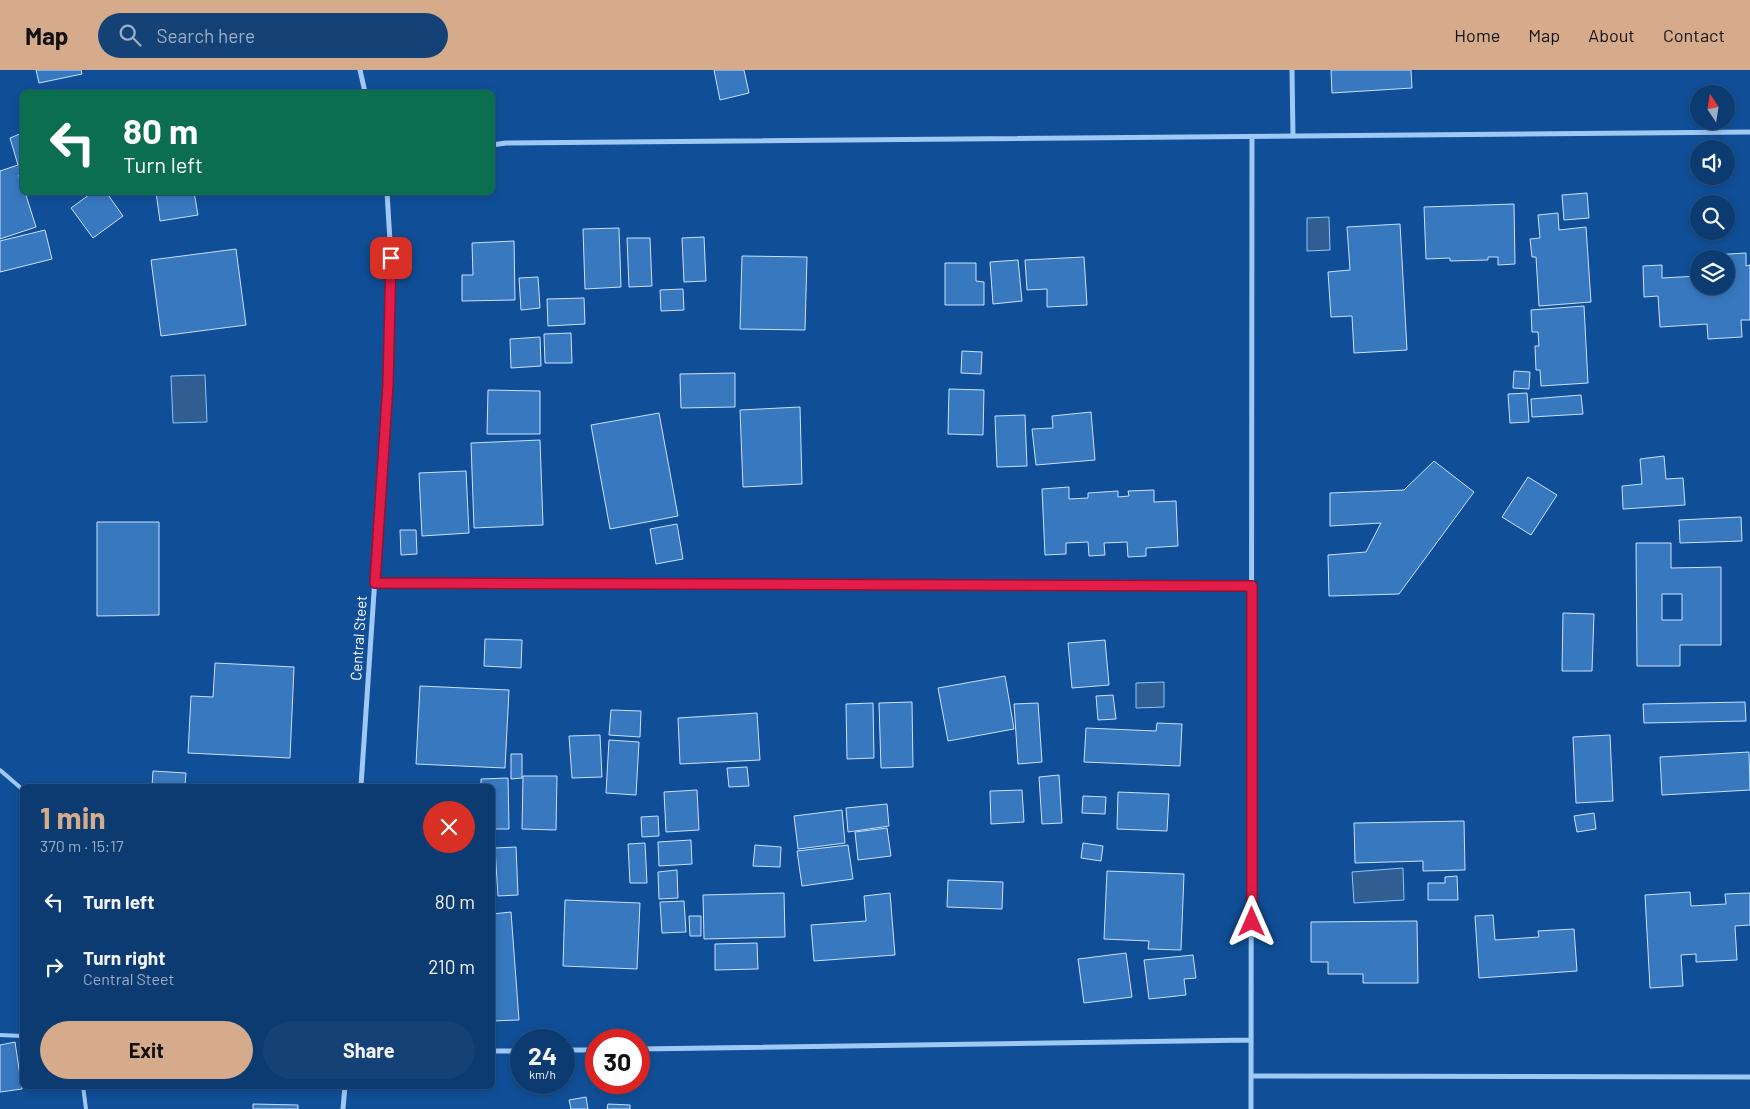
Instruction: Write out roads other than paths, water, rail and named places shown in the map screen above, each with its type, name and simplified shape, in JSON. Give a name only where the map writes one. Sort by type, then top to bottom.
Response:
[{"type":"street","points":[[360,70],[365,90]]},
{"type":"street","points":[[1292,70],[1293,136]]},
{"type":"street","points":[[495,145],[516,143],[1252,138],[1293,136],[1750,132]]},
{"type":"street","points":[[1251,1109],[1252,586],[1250,322],[1252,138]]},
{"type":"street","name":"Central Steet","points":[[361,784],[388,384],[391,258],[387,195]]},
{"type":"street","points":[[375,583],[1252,586]]},
{"type":"street","points":[[650,1049],[1251,1040]]},
{"type":"street","points":[[495,1051],[510,1051]]},
{"type":"street","points":[[1251,1076],[1750,1077]]},
{"type":"street","points":[[343,1109],[344,1089]]},
{"type":"lane","points":[[0,770],[20,787]]},
{"type":"lane","points":[[0,1035],[20,1036]]},
{"type":"lane","points":[[83,1089],[86,1109]]},
{"type":"water","points":[[1329,217],[1330,250],[1307,251],[1307,218]]},
{"type":"water","points":[[205,375],[207,422],[173,423],[171,376]]},
{"type":"water","points":[[1164,682],[1164,707],[1136,708],[1136,683]]},
{"type":"water","points":[[1403,868],[1404,900],[1354,903],[1352,872]]}]
